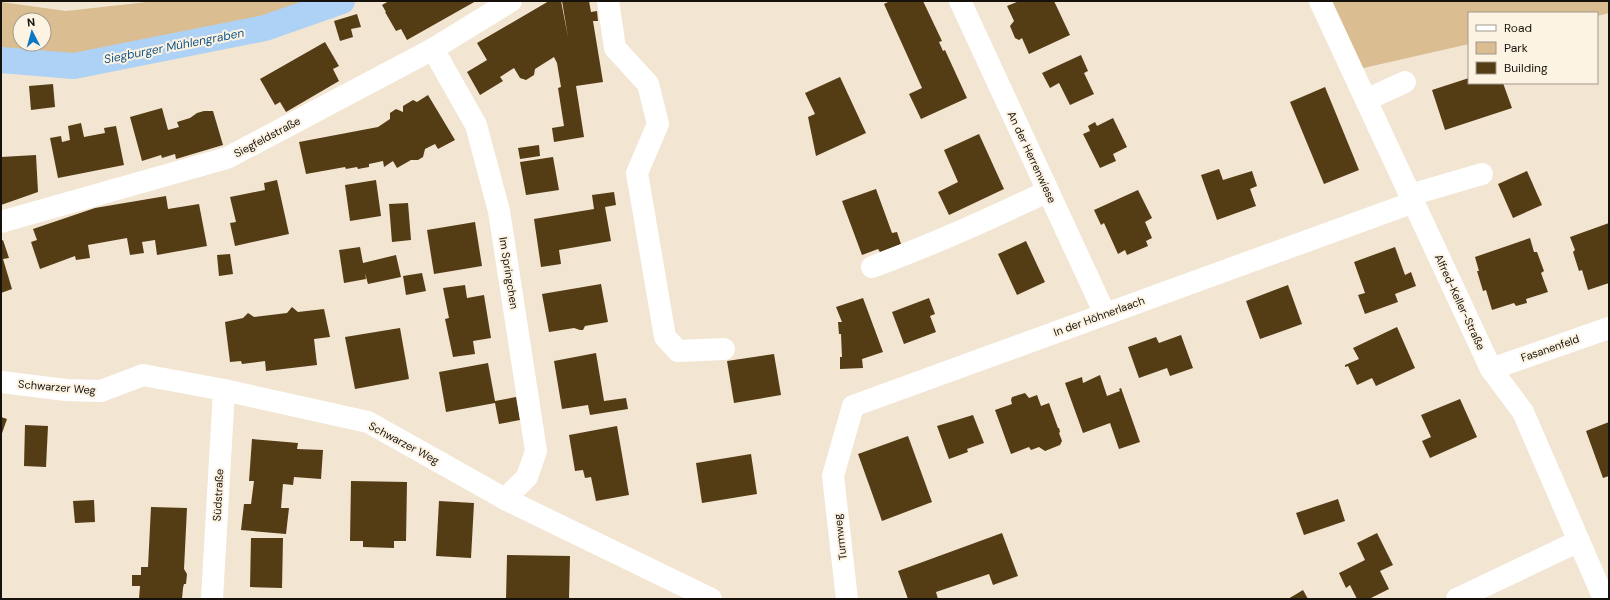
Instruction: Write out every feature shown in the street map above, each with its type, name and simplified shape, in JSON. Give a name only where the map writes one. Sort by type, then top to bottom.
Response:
[{"type":"street","name":"Siegfeldstraße","points":[[1,222],[227,158],[433,49],[511,1]]},
{"type":"street","points":[[608,1],[615,48],[648,84],[658,124],[637,173],[665,337],[678,351],[724,349]]},
{"type":"street","name":"An der Herrenwiese","points":[[960,1],[1105,314]]},
{"type":"street","name":"Alfred-Keller-Straße","points":[[1320,1],[1491,369],[1523,412],[1604,599]]},
{"type":"street","name":"Im Springchen","points":[[433,49],[476,125],[500,211],[536,451],[528,478],[505,499]]},
{"type":"street","points":[[1366,100],[1405,82]]},
{"type":"street","name":"In der Höhnerlaach","points":[[833,476],[853,406],[1105,314],[1412,198],[1482,174]]},
{"type":"street","points":[[872,267],[915,251],[981,223],[1048,191]]},
{"type":"street","name":"Fasanenfeld","points":[[1491,369],[1609,328]]},
{"type":"street","name":"Schwarzer Weg","points":[[1,382],[66,390],[102,391],[143,375],[224,390],[368,422],[505,499],[711,599]]},
{"type":"street","name":"Südstraße","points":[[212,599],[224,390]]},
{"type":"street","name":"Turmweg","points":[[833,476],[847,599]]},
{"type":"street","points":[[1457,599],[1579,541]]},
{"type":"green space","points":[[156,1],[323,1],[264,19],[72,62],[25,52],[52,52],[52,12],[12,12],[12,49],[1,47],[1,2],[66,11]]},
{"type":"green space","points":[[1329,1],[1609,1],[1609,13],[1598,16],[1598,12],[1468,12],[1468,44],[1359,69]]},
{"type":"building","points":[[389,1],[476,1],[407,40],[401,29],[396,31],[385,12],[382,5]]},
{"type":"building","points":[[549,1],[561,1],[568,37],[562,1],[589,1],[591,12],[597,11],[598,21],[593,21],[603,82],[576,86],[584,137],[554,142],[552,128],[564,126],[558,88],[561,87],[557,63],[554,57],[535,69],[534,75],[526,80],[520,78],[514,68],[500,77],[503,81],[480,95],[467,72],[487,60],[477,43]]},
{"type":"building","points":[[890,1],[923,1],[942,41],[939,42],[943,51],[945,50],[967,98],[921,119],[909,94],[922,88],[884,4]]},
{"type":"building","points":[[1019,1],[1054,1],[1070,35],[1029,54],[1022,38],[1019,40],[1015,38],[1010,26],[1014,21],[1007,6]]},
{"type":"building","points":[[357,14],[361,27],[351,29],[353,37],[340,41],[334,21]]},
{"type":"building","points":[[325,42],[339,66],[333,69],[339,81],[286,112],[280,102],[275,105],[260,79]]},
{"type":"building","points":[[1081,55],[1088,71],[1084,73],[1094,94],[1070,105],[1059,83],[1050,88],[1042,73]]},
{"type":"building","points":[[840,77],[866,133],[816,156],[808,117],[815,114],[805,93]]},
{"type":"building","points":[[1468,78],[1468,84],[1503,84],[1512,108],[1445,130],[1432,90]]},
{"type":"building","points":[[53,84],[55,107],[31,110],[29,86]]},
{"type":"building","points":[[1325,87],[1359,170],[1324,184],[1290,102]]},
{"type":"building","points":[[428,95],[455,140],[438,149],[435,144],[425,149],[423,157],[418,160],[411,160],[397,168],[393,161],[384,167],[383,161],[369,164],[369,167],[358,169],[357,167],[346,169],[345,167],[306,174],[299,142],[378,127],[390,119],[390,113],[396,109],[403,112],[403,106],[413,100],[417,102]]},
{"type":"building","points":[[162,108],[168,130],[179,127],[177,122],[190,118],[197,113],[213,111],[223,145],[176,159],[175,154],[162,158],[161,155],[142,161],[130,117]]},
{"type":"building","points":[[1113,118],[1127,147],[1113,154],[1116,161],[1100,168],[1083,134],[1090,131],[1088,126],[1095,122],[1097,126]]},
{"type":"building","points":[[81,123],[84,137],[105,133],[104,128],[116,126],[124,165],[58,178],[50,138],[61,136],[62,142],[70,140],[68,126]]},
{"type":"building","points":[[979,134],[1004,189],[949,215],[938,192],[958,182],[944,150]]},
{"type":"building","points":[[539,145],[540,156],[520,159],[518,148]]},
{"type":"building","points":[[36,155],[38,192],[1,205],[1,157]]},
{"type":"building","points":[[553,157],[559,190],[526,195],[520,162]]},
{"type":"building","points":[[1219,169],[1223,180],[1252,171],[1257,186],[1250,189],[1256,206],[1217,220],[1201,175]]},
{"type":"building","points":[[1527,171],[1542,205],[1513,218],[1498,184]]},
{"type":"building","points":[[277,180],[289,234],[235,246],[230,223],[236,222],[230,197],[265,190],[264,183]]},
{"type":"building","points":[[376,180],[381,216],[350,221],[345,185]]},
{"type":"building","points":[[876,189],[892,233],[897,232],[901,244],[880,252],[878,249],[862,255],[842,201]]},
{"type":"building","points":[[1138,190],[1152,218],[1145,222],[1152,238],[1146,241],[1148,246],[1127,255],[1125,250],[1118,254],[1104,223],[1101,225],[1094,210]]},
{"type":"building","points":[[614,192],[616,205],[605,207],[611,241],[559,250],[561,264],[541,267],[534,219],[594,209],[592,195]]},
{"type":"building","points":[[166,196],[168,209],[199,204],[207,246],[157,255],[155,240],[142,242],[144,253],[130,255],[127,238],[88,245],[90,258],[76,260],[75,256],[40,269],[31,242],[37,240],[33,229],[95,208]]},
{"type":"building","points":[[408,203],[411,240],[392,242],[389,204]]},
{"type":"building","points":[[475,222],[482,266],[434,274],[427,230]]},
{"type":"building","points":[[1609,223],[1609,283],[1588,290],[1582,270],[1579,271],[1573,252],[1575,250],[1570,237]]},
{"type":"building","points":[[1530,238],[1534,252],[1537,252],[1544,271],[1541,273],[1548,292],[1526,299],[1527,303],[1516,306],[1514,303],[1492,310],[1486,290],[1483,291],[1477,271],[1479,271],[1475,257]]},
{"type":"building","points":[[3,240],[9,258],[3,259],[12,289],[1,293],[1,241]]},
{"type":"building","points":[[1026,241],[1045,282],[1017,295],[998,254]]},
{"type":"building","points":[[360,247],[363,263],[396,255],[401,277],[368,284],[365,273],[366,279],[344,283],[339,250]]},
{"type":"building","points":[[1395,247],[1405,275],[1411,272],[1416,286],[1395,294],[1398,302],[1365,314],[1358,295],[1365,293],[1354,262]]},
{"type":"building","points":[[230,254],[233,274],[219,276],[217,255]]},
{"type":"building","points":[[422,273],[426,291],[406,295],[403,276]]},
{"type":"building","points":[[601,284],[608,322],[585,326],[583,330],[574,328],[549,332],[542,294]]},
{"type":"building","points":[[465,285],[467,298],[484,295],[491,338],[473,341],[475,354],[453,357],[445,319],[449,318],[443,288]]},
{"type":"building","points":[[1288,285],[1302,324],[1260,339],[1246,301]]},
{"type":"building","points":[[863,298],[883,352],[862,359],[863,368],[840,369],[840,357],[842,357],[841,334],[839,334],[838,322],[842,322],[836,307]]},
{"type":"building","points":[[929,298],[935,314],[930,316],[936,332],[904,344],[892,312]]},
{"type":"building","points":[[292,307],[298,312],[324,309],[330,337],[314,339],[317,365],[266,371],[265,361],[242,364],[241,361],[230,362],[225,322],[243,318],[248,313],[254,317],[287,313]]},
{"type":"building","points":[[1397,327],[1415,368],[1376,386],[1372,378],[1357,385],[1348,366],[1345,367],[1345,365],[1359,359],[1353,348]]},
{"type":"building","points":[[400,328],[409,379],[355,389],[345,337]]},
{"type":"building","points":[[1181,335],[1193,368],[1170,376],[1167,368],[1139,378],[1128,347],[1156,337],[1159,343]]},
{"type":"building","points":[[596,353],[604,401],[626,398],[628,409],[590,415],[588,405],[562,409],[554,361]]},
{"type":"building","points":[[774,354],[781,395],[734,403],[727,361]]},
{"type":"building","points":[[488,363],[495,401],[516,397],[520,420],[499,424],[495,403],[446,412],[439,372]]},
{"type":"building","points":[[1100,375],[1107,396],[1120,391],[1119,389],[1121,388],[1140,442],[1119,449],[1110,423],[1083,433],[1065,383],[1082,377],[1083,383]]},
{"type":"building","points":[[1025,393],[1029,398],[1037,395],[1041,406],[1049,403],[1059,428],[1062,441],[1060,445],[1045,451],[1039,447],[1031,450],[1029,447],[1011,454],[995,410],[1012,404],[1012,397]]},
{"type":"building","points":[[1460,399],[1477,437],[1430,458],[1422,441],[1431,437],[1421,415]]},
{"type":"building","points":[[973,415],[984,443],[967,449],[968,452],[949,459],[937,426]]},
{"type":"building","points":[[1,417],[7,419],[1,436]]},
{"type":"building","points":[[1609,422],[1609,476],[1603,478],[1586,431]]},
{"type":"building","points":[[25,425],[48,426],[46,467],[24,466]]},
{"type":"building","points":[[617,426],[629,495],[596,501],[591,477],[585,478],[583,470],[575,471],[569,435]]},
{"type":"building","points":[[908,436],[932,502],[882,521],[858,454]]},
{"type":"building","points":[[252,439],[298,443],[297,449],[323,450],[321,479],[294,477],[293,485],[283,484],[281,508],[289,508],[286,534],[241,530],[244,504],[251,504],[254,481],[249,481]]},
{"type":"building","points":[[751,454],[757,494],[702,503],[696,463]]},
{"type":"building","points":[[351,481],[407,482],[406,541],[394,541],[394,548],[363,547],[363,541],[350,541]]},
{"type":"building","points":[[1338,499],[1345,521],[1304,535],[1296,513]]},
{"type":"building","points":[[94,500],[95,522],[75,523],[73,501]]},
{"type":"building","points":[[439,501],[474,503],[471,558],[436,556]]},
{"type":"building","points":[[151,507],[187,508],[184,569],[187,574],[182,599],[139,599],[140,586],[132,586],[132,575],[141,575],[141,567],[148,567]]},
{"type":"building","points":[[1002,533],[1018,576],[993,585],[989,574],[936,592],[938,599],[908,599],[898,571]]},
{"type":"building","points":[[1377,533],[1393,565],[1380,571],[1389,589],[1369,599],[1357,599],[1350,585],[1346,588],[1339,573],[1365,560],[1357,543]]},
{"type":"building","points":[[251,538],[283,538],[282,588],[250,587]]},
{"type":"building","points":[[507,555],[570,556],[569,599],[506,599]]},
{"type":"building","points":[[1303,590],[1308,599],[1288,599]]},
{"type":"waterway","name":"Siegburger Mühlengraben","points":[[1,60],[74,66],[265,28],[342,1]]}]
